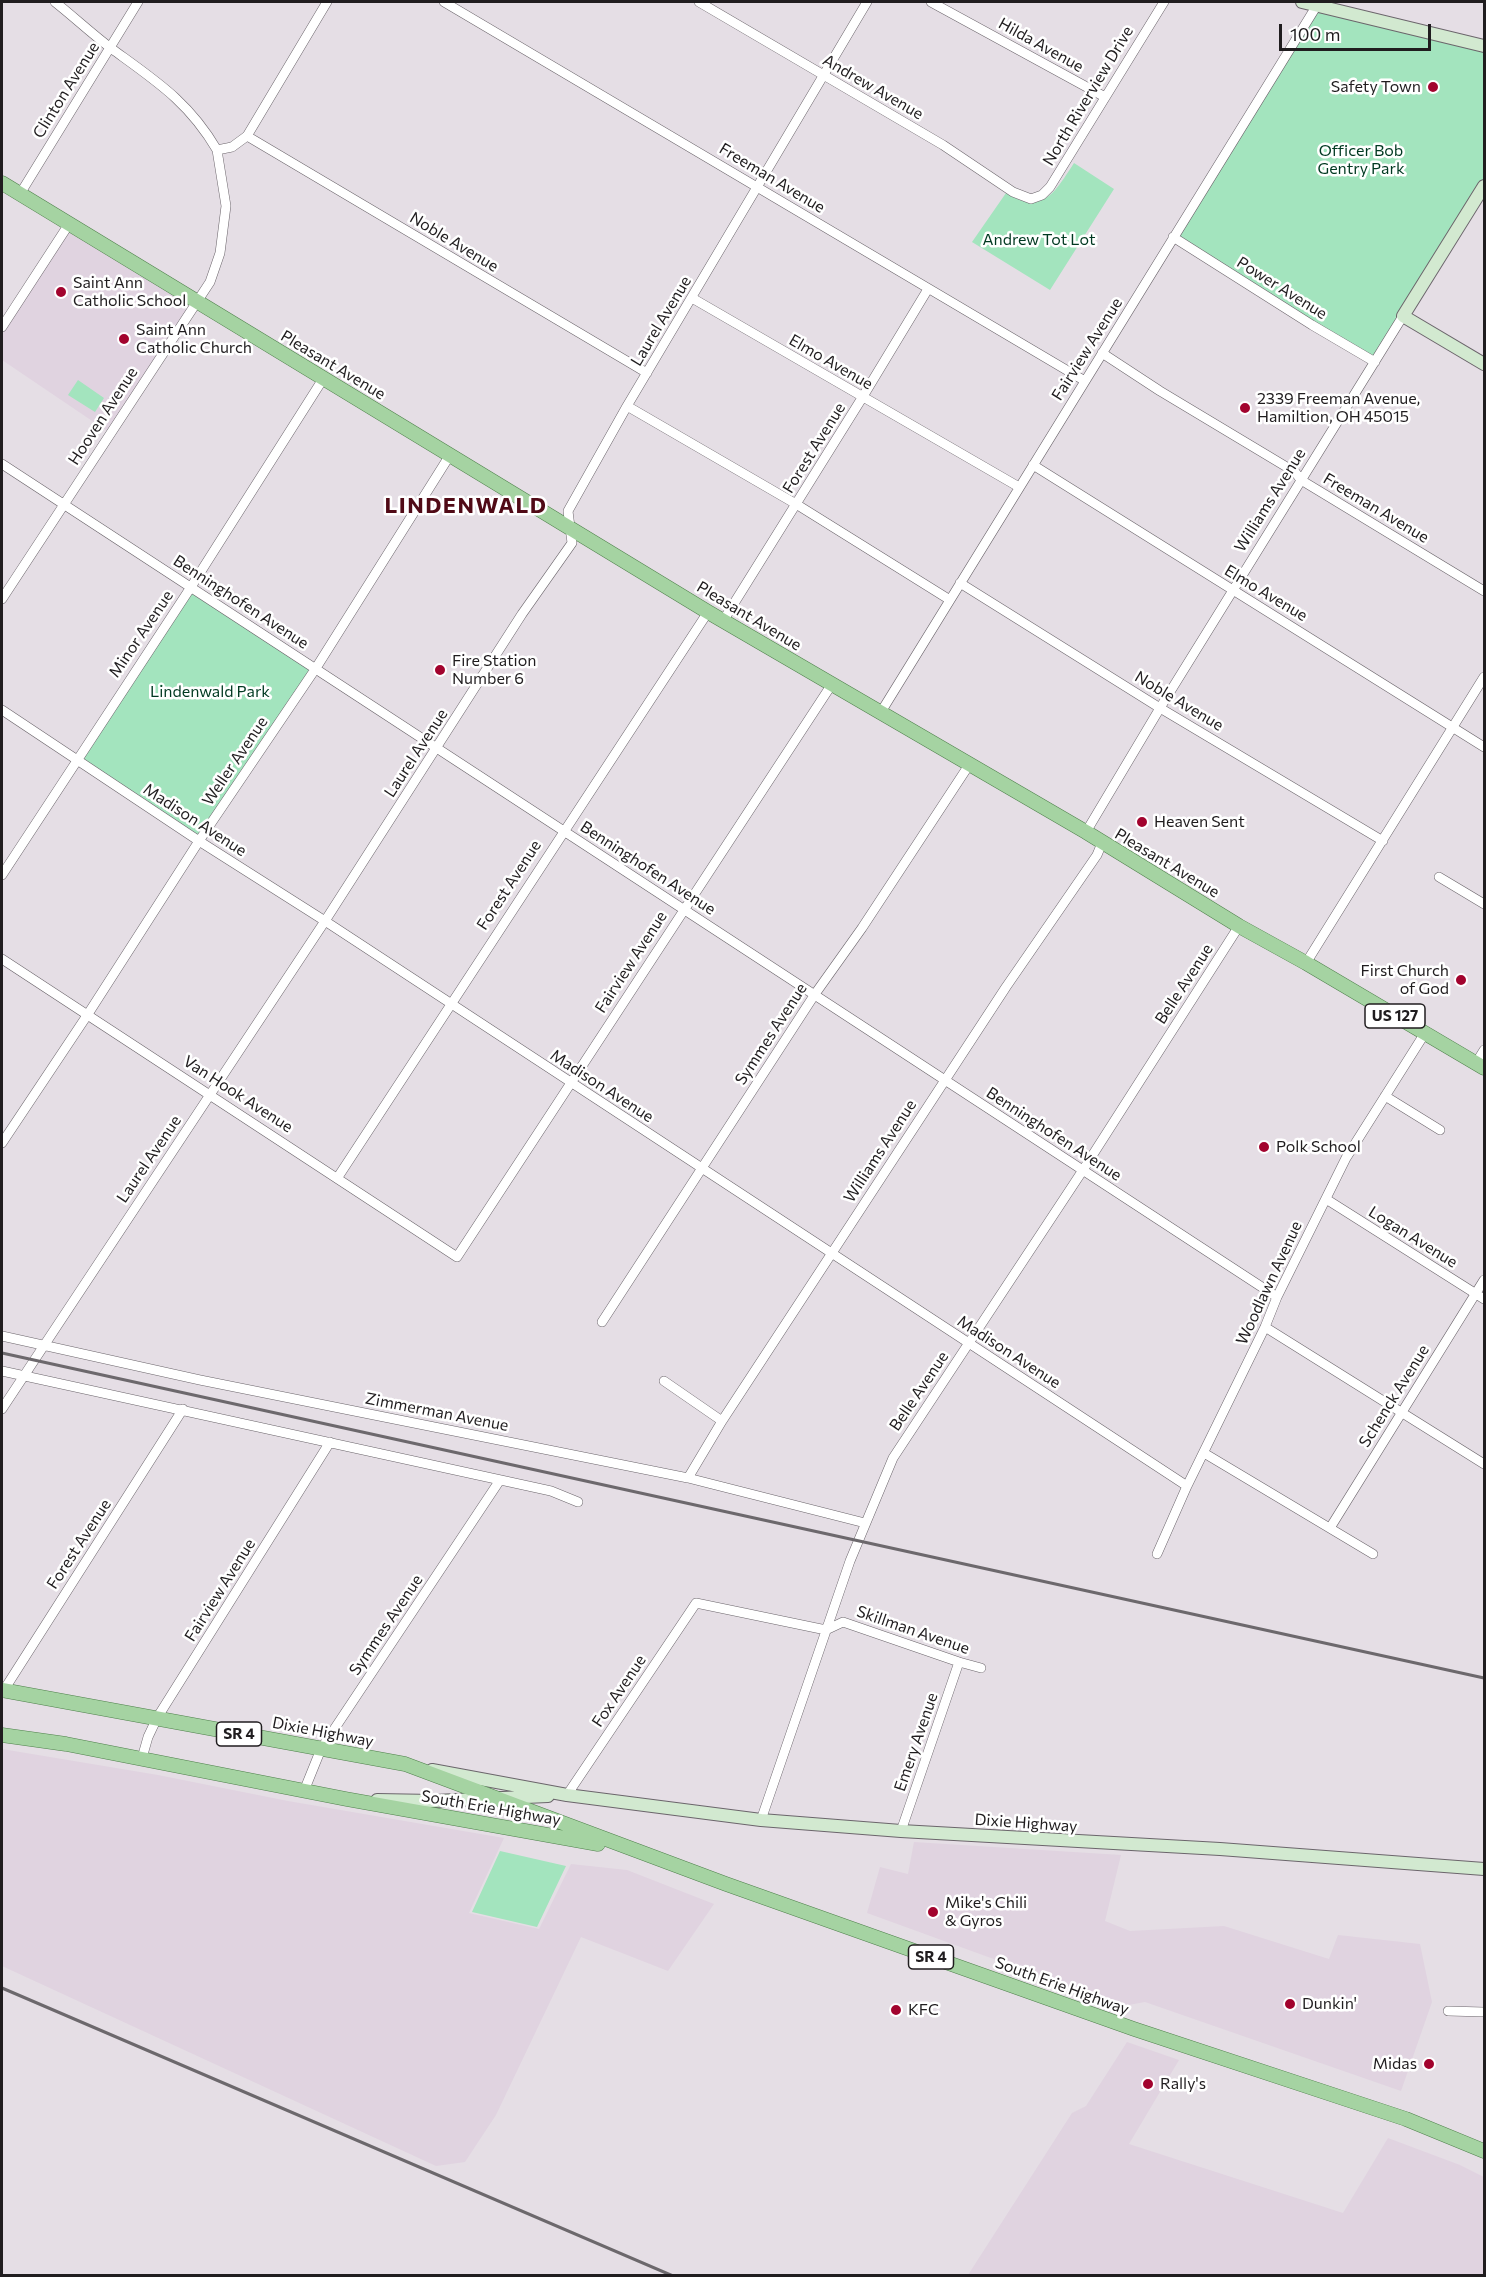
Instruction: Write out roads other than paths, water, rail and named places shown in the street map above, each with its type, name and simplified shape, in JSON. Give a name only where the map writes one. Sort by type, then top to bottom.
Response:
[{"type":"main road","name":"Pleasant Avenue","points":[[2,183],[723,621],[1086,832],[1239,926],[1480,1066]]},
{"type":"main road","name":"Dixie Highway","points":[[2,1691],[405,1764]]},
{"type":"main road","name":"Dixie Highway","points":[[2,1735],[142,1758],[346,1799]]},
{"type":"main road","name":"South Erie Highway","points":[[405,1764],[630,1850],[1134,2029],[1406,2119],[1485,2151]]},
{"type":"main road","name":"South Erie Highway","points":[[346,1799],[630,1850]]},
{"type":"street","points":[[55,2],[175,96],[205,130],[217,150],[232,147],[247,136],[327,2]]},
{"type":"street","name":"Clinton Avenue","points":[[20,194],[138,2]]},
{"type":"street","name":"Freeman Avenue","points":[[444,2],[1085,381]]},
{"type":"street","name":"Andrew Avenue","points":[[699,2],[943,145],[1013,192],[1031,199]]},
{"type":"street","name":"Laurel Avenue","points":[[2,1409],[325,921],[522,614],[572,543],[568,511],[627,406],[867,2]]},
{"type":"street","name":"Hilda Avenue","points":[[931,2],[1105,97]]},
{"type":"street","name":"North Riverview Drive","points":[[1031,199],[1042,195],[1050,187],[1164,2]]},
{"type":"street","points":[[1302,2],[1318,3],[1485,46]]},
{"type":"street","name":"Fairview Avenue","points":[[881,712],[1318,3]]},
{"type":"street","name":"Noble Avenue","points":[[247,136],[646,374]]},
{"type":"street","name":"Hooven Avenue","points":[[2,598],[210,282],[221,243],[226,206],[217,150]]},
{"type":"street","name":"Williams Avenue","points":[[1086,832],[1160,708],[1485,186]]},
{"type":"street","points":[[2,327],[69,224]]},
{"type":"street","name":"Power Avenue","points":[[1173,237],[1375,362]]},
{"type":"street","name":"Forest Avenue","points":[[723,621],[928,289]]},
{"type":"street","name":"Elmo Avenue","points":[[692,298],[1019,487]]},
{"type":"street","points":[[1403,316],[1485,364]]},
{"type":"street","name":"Freeman Avenue","points":[[1102,353],[1295,472],[1301,480],[1485,591]]},
{"type":"street","name":"Minor Avenue","points":[[2,875],[191,587],[323,379]]},
{"type":"street","points":[[627,406],[796,504],[950,600]]},
{"type":"street","name":"Weller Avenue","points":[[2,1143],[199,841],[316,668],[450,455]]},
{"type":"street","name":"Benninghofen Avenue","points":[[2,464],[438,747],[945,1082],[1278,1297]]},
{"type":"street","name":"Elmo Avenue","points":[[1033,465],[1485,747]]},
{"type":"street","name":"Noble Avenue","points":[[960,583],[1160,708],[1383,841]]},
{"type":"street","name":"Forest Avenue","points":[[338,1177],[563,830],[708,612]]},
{"type":"street","points":[[1306,963],[1485,677]]},
{"type":"street","name":"Fairview Avenue","points":[[457,1257],[832,684]]},
{"type":"street","name":"Madison Avenue","points":[[2,710],[1187,1486]]},
{"type":"street","name":"Symmes Avenue","points":[[602,1322],[814,994],[862,928],[969,765]]},
{"type":"street","name":"Williams Avenue","points":[[688,1478],[722,1421],[1006,987],[1097,855],[1102,843]]},
{"type":"street","points":[[1439,877],[1485,904]]},
{"type":"street","name":"Belle Avenue","points":[[760,1820],[826,1630],[893,1458],[1083,1170],[1239,926]]},
{"type":"street","name":"Van Hook Avenue","points":[[2,959],[457,1257]]},
{"type":"street","name":"Woodlawn Avenue","points":[[1157,1554],[1187,1486],[1346,1158],[1425,1033]]},
{"type":"street","points":[[1480,1066],[1485,1050]]},
{"type":"street","points":[[1385,1096],[1440,1130]]},
{"type":"street","name":"Logan Avenue","points":[[1326,1199],[1485,1299]]},
{"type":"street","name":"Schenck Avenue","points":[[1330,1528],[1485,1280]]},
{"type":"street","points":[[1265,1328],[1484,1464]]},
{"type":"street","name":"Zimmerman Avenue","points":[[2,1336],[688,1478],[866,1523]]},
{"type":"street","points":[[2,1371],[551,1491],[578,1502]]},
{"type":"street","points":[[664,1381],[722,1421]]},
{"type":"street","name":"Forest Avenue","points":[[2,1691],[183,1410]]},
{"type":"street","name":"Fairview Avenue","points":[[142,1758],[157,1718],[330,1442]]},
{"type":"street","points":[[1204,1453],[1373,1554]]},
{"type":"street","name":"Symmes Avenue","points":[[304,1791],[321,1749],[501,1480]]},
{"type":"street","name":"Skillman Avenue","points":[[696,1603],[826,1630],[843,1622],[981,1668]]},
{"type":"street","name":"Fox Avenue","points":[[567,1795],[696,1603]]},
{"type":"street","name":"Emery Avenue","points":[[902,1832],[959,1662]]},
{"type":"street","name":"Dixie Highway","points":[[405,1764],[567,1795],[760,1820],[902,1832],[1221,1849],[1485,1869]]},
{"type":"street","name":"Dixie Highway","points":[[346,1799],[434,1802],[567,1795]]},
{"type":"street","points":[[1448,2011],[1485,2012]]},
{"type":"railway","points":[[2,1353],[1484,1678]]},
{"type":"railway","points":[[2,1988],[673,2276]]},
{"type":"place","name":"Safety Town","points":[[1433,87]]},
{"type":"place","name":"Saint Ann Catholic School","points":[[61,292]]},
{"type":"place","name":"Saint Ann Catholic Church","points":[[124,339]]},
{"type":"place","name":"2339 Freeman Avenue, Hamiltion, OH 45015","points":[[1245,408]]},
{"type":"place","name":"Fire Station Number 6","points":[[440,670]]},
{"type":"place","name":"Heaven Sent","points":[[1142,822]]},
{"type":"place","name":"First Church of God","points":[[1461,980]]},
{"type":"place","name":"Polk School","points":[[1264,1147]]},
{"type":"place","name":"Mike's Chili & Gyros","points":[[933,1912]]},
{"type":"place","name":"Dunkin'","points":[[1290,2004]]},
{"type":"place","name":"KFC","points":[[896,2010]]},
{"type":"place","name":"Midas","points":[[1429,2064]]},
{"type":"place","name":"Rally's","points":[[1148,2084]]},
{"type":"district","name":"LINDENWALD","points":[[466,506]]},
{"type":"park label","name":"Officer Bob Gentry Park","points":[[1361,160]]},
{"type":"park label","name":"Andrew Tot Lot","points":[[1039,240]]},
{"type":"park label","name":"Lindenwald Park","points":[[210,692]]}]
